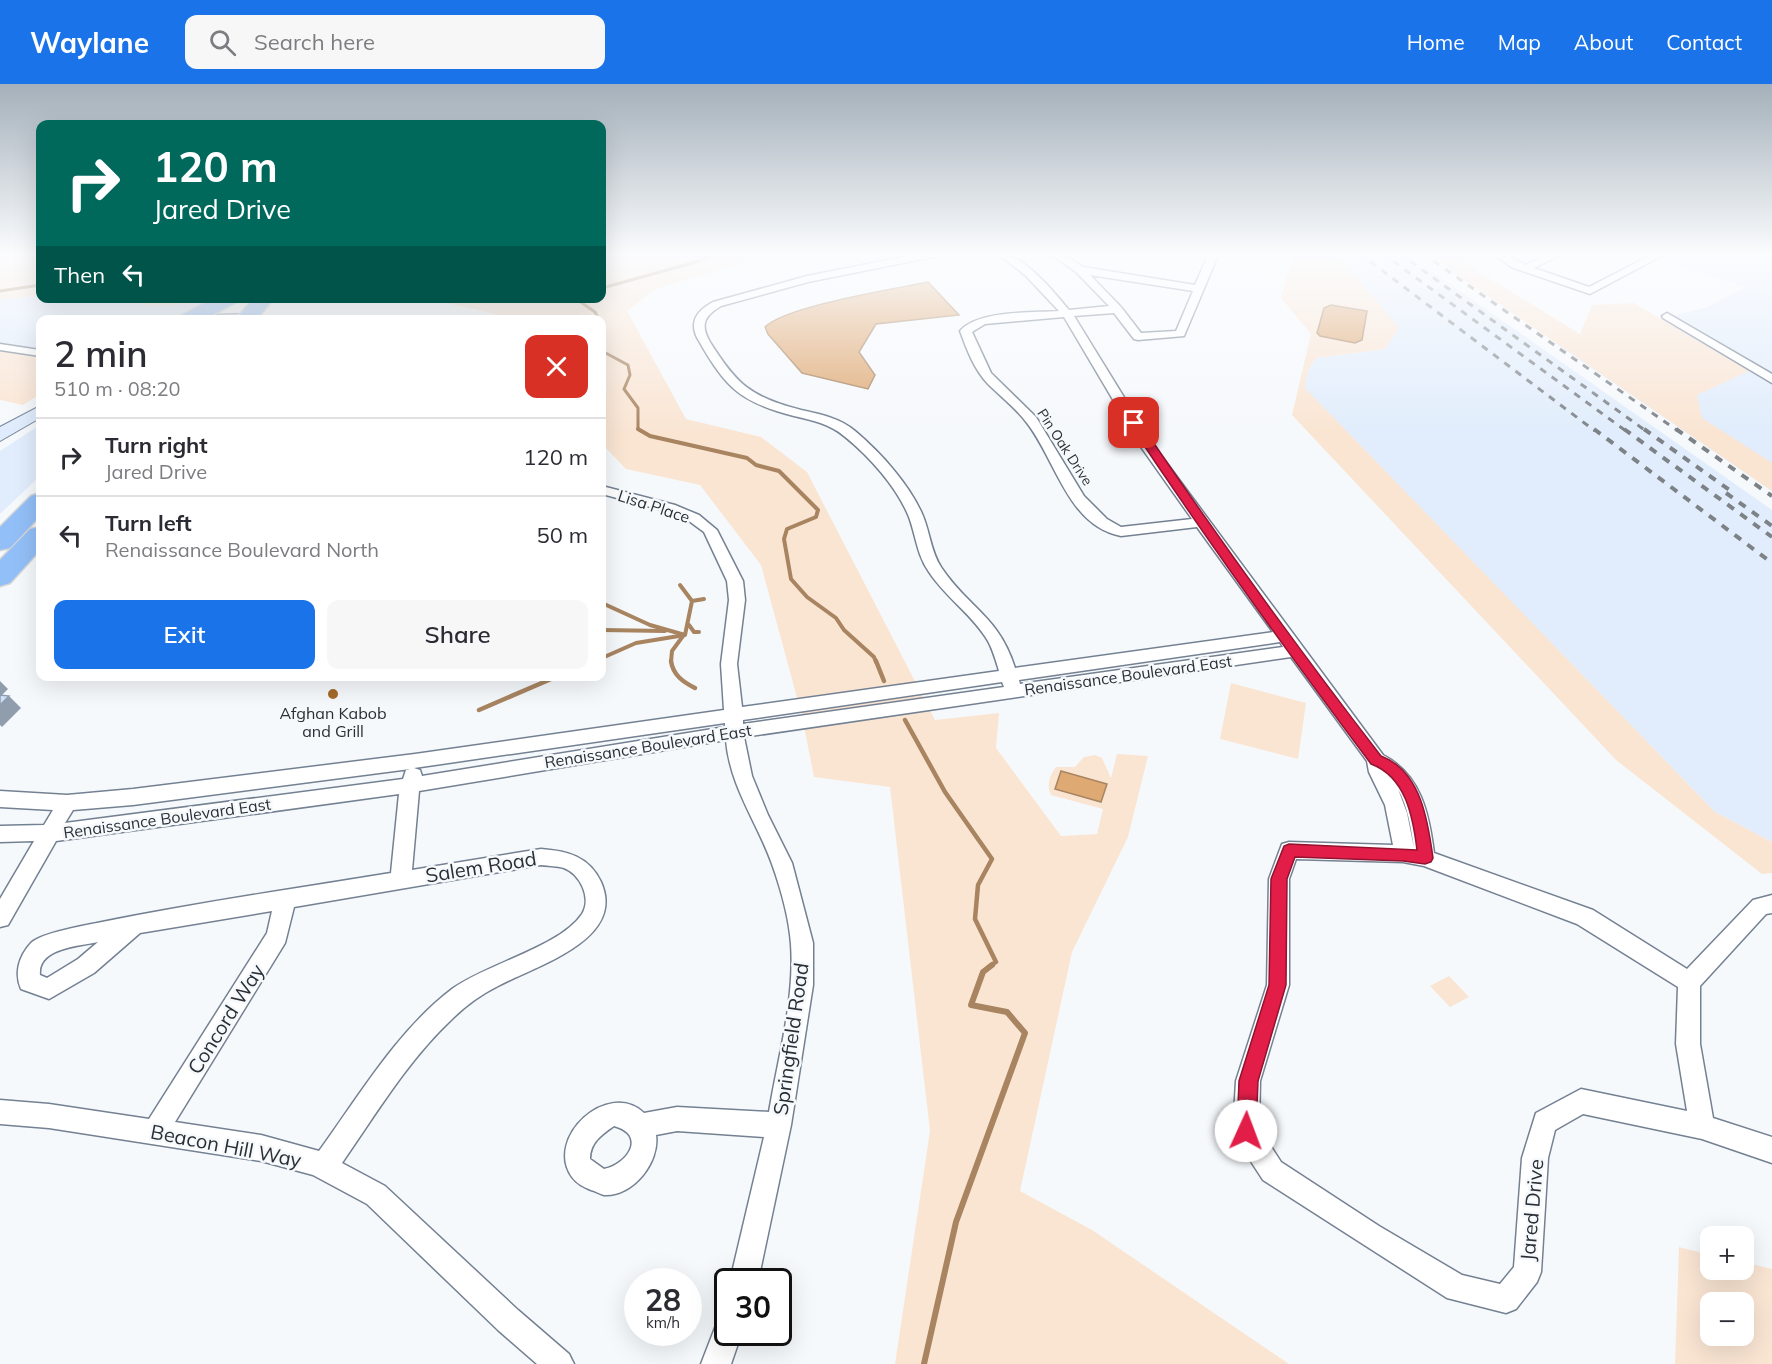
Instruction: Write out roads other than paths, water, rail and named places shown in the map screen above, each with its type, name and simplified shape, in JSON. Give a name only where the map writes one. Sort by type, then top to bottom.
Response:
[{"type":"highway","points":[[0,577],[10,550],[36,508]]},
{"type":"highway","points":[[10,550],[36,537]]},
{"type":"street","points":[[704,313],[698,322],[699,332],[733,385],[750,397],[824,419],[842,427],[906,497],[917,517],[923,549],[936,572],[977,614],[996,640],[1011,684]]},
{"type":"street","points":[[1068,314],[1080,313]]},
{"type":"street","points":[[1120,313],[1138,336],[1180,334],[1189,313]]},
{"type":"street","points":[[1068,314],[1087,340],[1146,443],[1282,636],[1376,760],[1375,768],[1388,789],[1414,856]]},
{"type":"street","name":"Pin Oak Drive","points":[[1068,314],[983,321],[966,331],[970,343],[991,380],[1019,406],[1036,426],[1070,483],[1092,515],[1101,523],[1118,531],[1201,522]]},
{"type":"street","points":[[1667,316],[1772,379]]},
{"type":"street","points":[[0,347],[36,352]]},
{"type":"street","points":[[0,435],[36,413]]},
{"type":"street","name":"Lisa Place","points":[[606,491],[670,508],[694,518],[710,530],[735,581],[737,600],[729,664],[735,723]]},
{"type":"street","name":"Renaissance Boulevard East","points":[[1011,684],[1282,636]]},
{"type":"street","name":"Renaissance Boulevard East","points":[[0,800],[67,803],[134,797],[735,723],[1011,684],[1294,651]]},
{"type":"street","name":"Renaissance Boulevard East","points":[[0,834],[51,833],[411,785],[735,723]]},
{"type":"street","name":"Springfield Road","points":[[735,723],[743,776],[758,815],[782,863],[802,943],[802,985],[779,1125],[747,1268]]},
{"type":"street","points":[[402,879],[415,761]]},
{"type":"street","points":[[0,918],[67,803]]},
{"type":"street","name":"Jared Drive","points":[[1689,982],[1585,918],[1414,856],[1289,850],[1279,879],[1278,985],[1248,1081],[1246,1131],[1272,1171],[1431,1274],[1457,1288],[1506,1299],[1527,1272],[1535,1158],[1545,1122],[1581,1101],[1702,1127]]},
{"type":"street","name":"Salem Road","points":[[134,925],[541,857],[561,859],[576,864],[587,876],[594,889],[596,904],[590,920],[556,948],[489,978],[460,997],[427,1030],[389,1076],[323,1168]]},
{"type":"street","name":"Concord Way","points":[[155,1132],[277,936],[285,901]]},
{"type":"street","points":[[1772,904],[1760,906],[1689,982],[1688,1044],[1702,1127],[1772,1150]]},
{"type":"street","name":"Beacon Hill Way","points":[[0,1112],[49,1116],[261,1148],[319,1164],[376,1195],[508,1320],[559,1364]]},
{"type":"street","points":[[640,1126],[677,1119],[779,1125]]},
{"type":"street","points":[[716,1364],[722,1346]]},
{"type":"waterway","points":[[606,353],[628,365],[630,375],[624,389],[638,408],[638,429]]},
{"type":"waterway","points":[[638,429],[650,436],[747,458],[756,465],[779,471],[818,510],[816,517],[787,529],[784,539],[791,579],[807,597],[836,618],[844,630],[874,657],[876,662]]},
{"type":"waterway","points":[[680,585],[692,601]]},
{"type":"waterway","points":[[692,601],[704,599]]},
{"type":"waterway","points":[[606,605],[650,625],[685,635],[692,601]]},
{"type":"waterway","points":[[689,625],[694,632],[699,632]]},
{"type":"waterway","points":[[606,630],[665,631]]},
{"type":"waterway","points":[[606,656],[636,643],[679,636]]},
{"type":"waterway","points":[[671,661],[672,651],[683,636]]},
{"type":"waterway","points":[[671,661],[679,678],[695,688]]},
{"type":"waterway","points":[[876,661],[884,681]]},
{"type":"waterway","points":[[479,710],[546,681]]},
{"type":"waterway","points":[[905,720],[945,792],[992,859],[978,885],[975,919],[996,962],[990,966]]},
{"type":"waterway","points":[[924,1364],[956,1222],[1025,1033],[1007,1012],[971,1005],[983,972],[992,965]]},
{"type":"railway","points":[[1438,313],[1595,431]]},
{"type":"railway","points":[[1464,313],[1626,431]]},
{"type":"railway","points":[[1482,313],[1646,431]]},
{"type":"railway","points":[[1508,313],[1678,431]]},
{"type":"railway","points":[[1594,429],[1772,563]]},
{"type":"railway","points":[[1624,429],[1772,537]]},
{"type":"railway","points":[[1644,429],[1735,494]]},
{"type":"railway","points":[[1676,429],[1772,496]]},
{"type":"railway","points":[[1726,493],[1772,526]]},
{"type":"place","name":"Afghan Kabob and Grill","points":[[333,694]]}]
